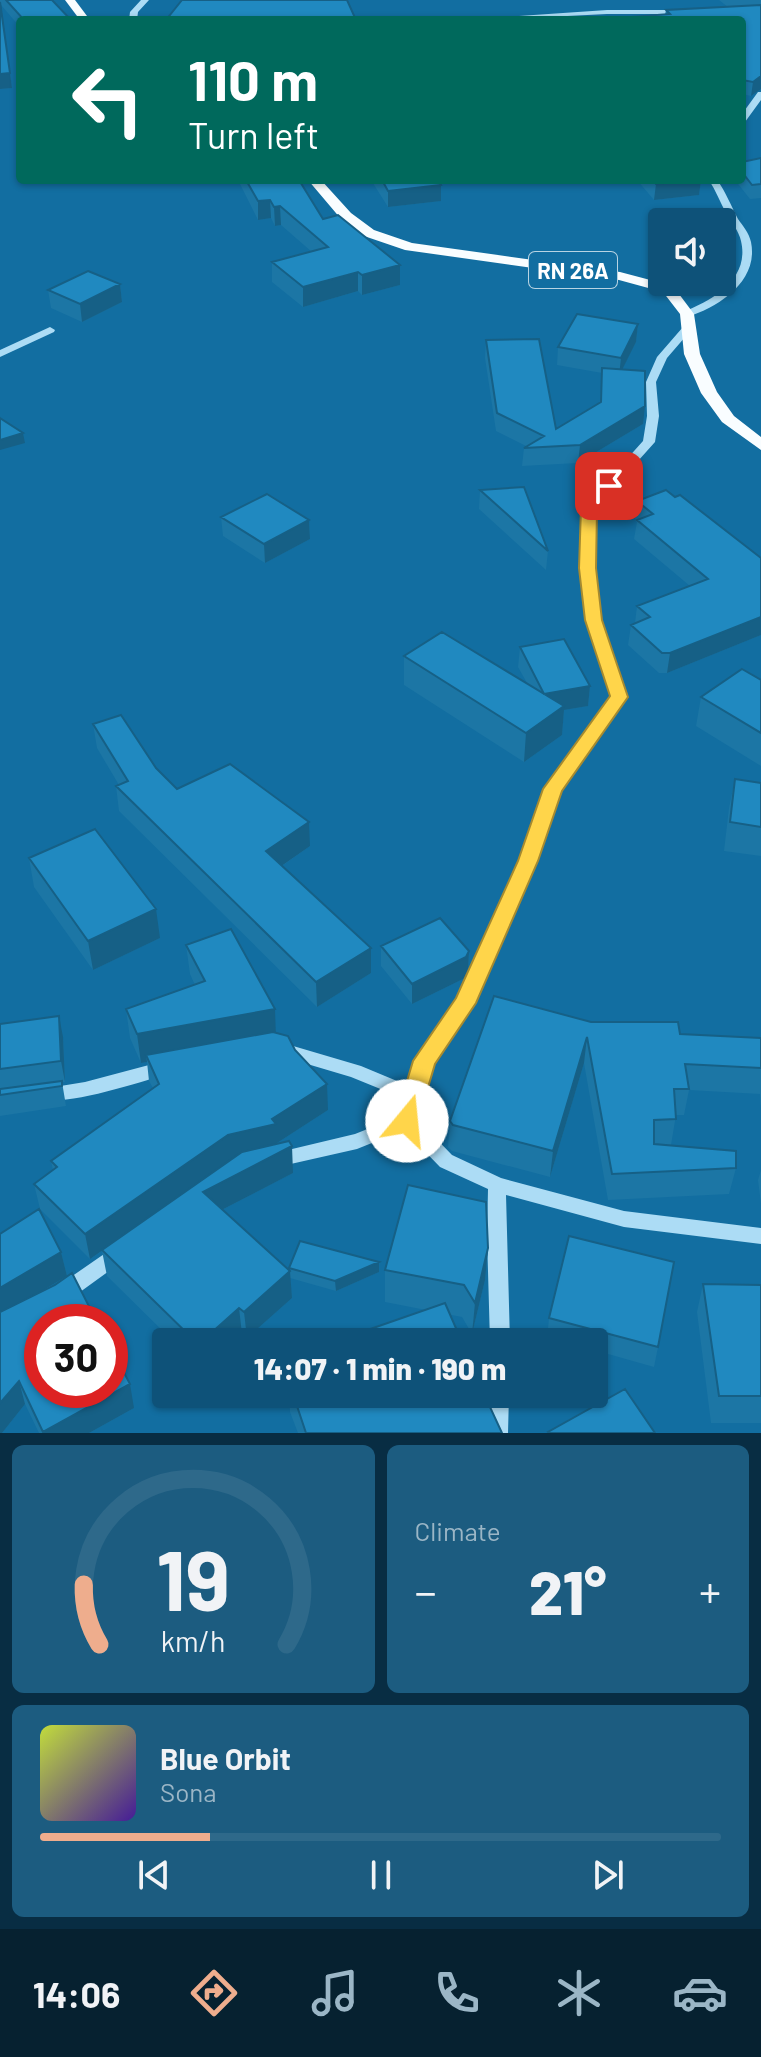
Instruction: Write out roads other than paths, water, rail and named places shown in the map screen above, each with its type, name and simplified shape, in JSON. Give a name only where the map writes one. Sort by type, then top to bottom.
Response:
[{"type":"main road","name":"RN 26A","points":[[318,184],[346,216],[369,233],[410,247],[651,283],[668,289],[687,322],[692,354],[709,393],[728,419],[761,445]]},
{"type":"street","points":[[134,16],[145,0]]},
{"type":"street","points":[[548,16],[689,12]]},
{"type":"street","points":[[746,115],[761,94]]},
{"type":"street","points":[[407,1121],[425,1061],[465,1003],[528,861],[553,789],[619,697],[593,620],[587,568],[589,508],[649,442],[653,416],[651,382],[662,357],[687,322],[732,289],[745,271],[746,241],[716,184]]},
{"type":"street","points":[[0,354],[50,330]]},
{"type":"street","points":[[263,1050],[275,1048],[355,1071],[415,1096]]},
{"type":"street","points":[[30,1096],[85,1089],[179,1065]]},
{"type":"street","points":[[253,1165],[357,1141],[407,1121]]},
{"type":"street","points":[[407,1121],[446,1161],[497,1185],[624,1219],[761,1236]]},
{"type":"street","points":[[497,1185],[500,1328]]},
{"type":"street","points":[[52,1301],[139,1239]]},
{"type":"street","points":[[498,1433],[499,1408]]}]
